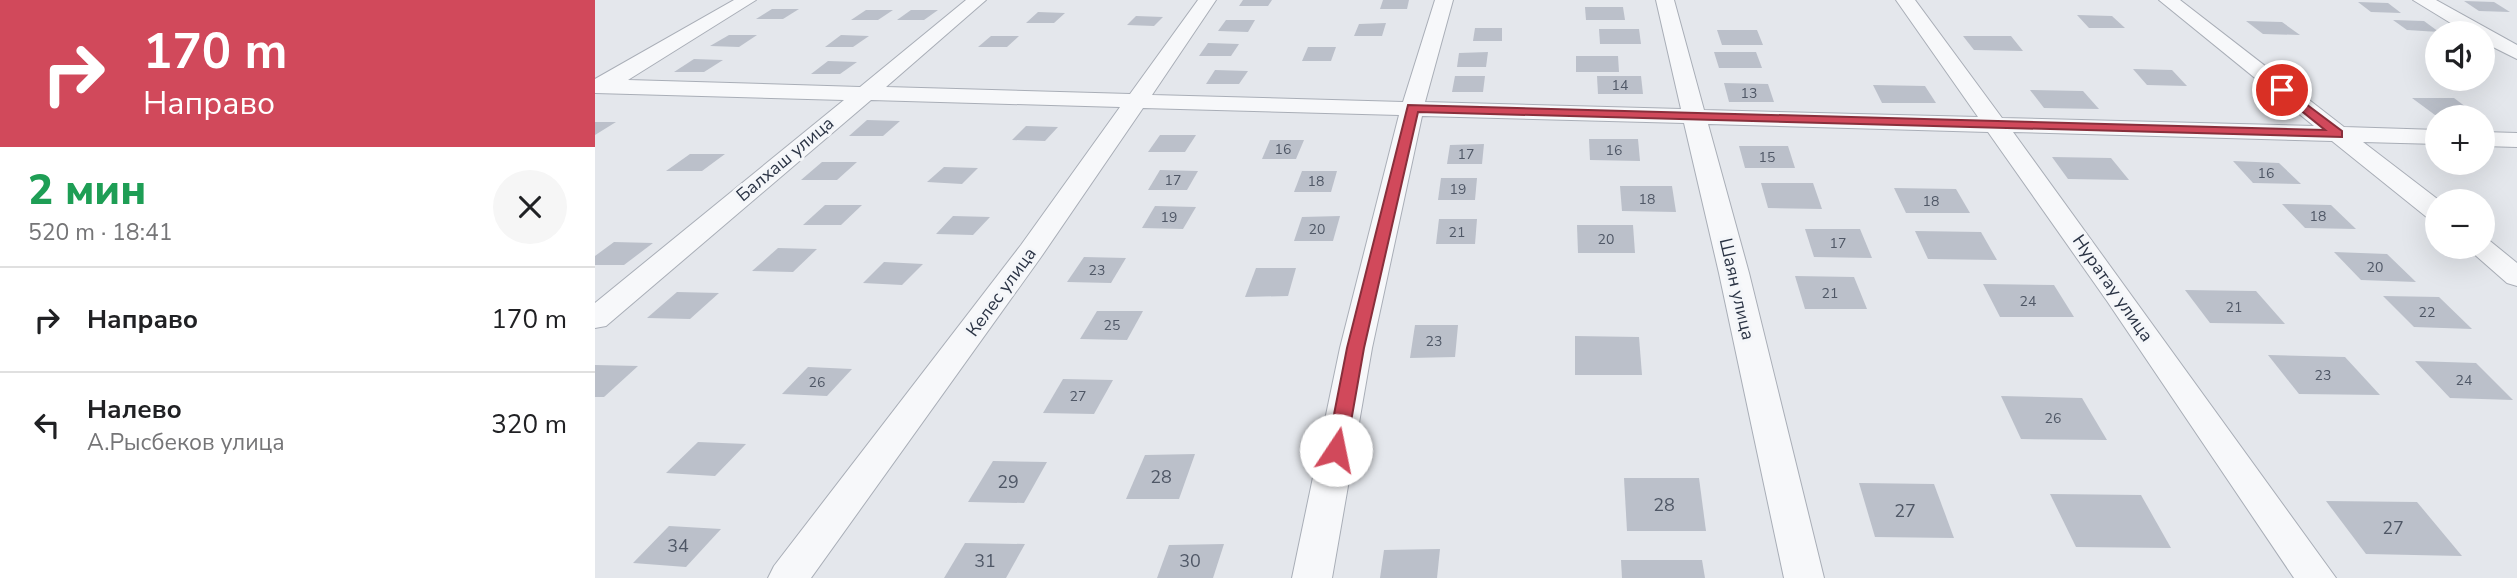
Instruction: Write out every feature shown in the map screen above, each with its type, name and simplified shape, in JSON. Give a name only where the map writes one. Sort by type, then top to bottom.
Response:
[{"type":"street","points":[[597,88],[747,0]]},
{"type":"street","name":"Балхаш улица","points":[[595,319],[977,0]]},
{"type":"street","name":"Келес улица","points":[[788,578],[1031,251],[1207,0]]},
{"type":"street","points":[[1312,578],[1356,348],[1412,108],[1444,0]]},
{"type":"street","name":"Шаян улица","points":[[1665,0],[1804,578]]},
{"type":"street","name":"Нуратау улица","points":[[1905,0],[1996,124],[2316,578]]},
{"type":"street","points":[[2168,0],[2425,204]]},
{"type":"street","points":[[2422,0],[2459,21]]},
{"type":"street","points":[[2495,41],[2517,53]]},
{"type":"street","points":[[597,88],[865,92],[1134,102],[2425,137]]},
{"type":"street","points":[[2495,139],[2517,140]]},
{"type":"street","points":[[2495,259],[2517,277]]},
{"type":"building","points":[[1243,0],[1272,0],[1268,6],[1239,6]]},
{"type":"building","points":[[1383,0],[1409,0],[1407,9],[1380,9]]},
{"type":"building","points":[[2464,1],[2494,2],[2510,12],[2479,11]]},
{"type":"building","points":[[2358,2],[2388,3],[2401,13],[2371,12]]},
{"type":"building","points":[[1585,7],[1623,7],[1625,20],[1586,20]]},
{"type":"building","points":[[772,9],[799,9],[783,19],[756,19]]},
{"type":"building","points":[[866,10],[893,10],[878,20],[851,20]]},
{"type":"building","points":[[911,10],[938,10],[924,20],[897,20]]},
{"type":"building","points":[[1038,12],[1065,13],[1054,23],[1026,23]]},
{"type":"building","points":[[2077,15],[2112,16],[2125,28],[2089,28]]},
{"type":"building","points":[[1136,16],[1163,17],[1154,26],[1127,25]]},
{"type":"building","points":[[1226,20],[1255,20],[1248,32],[1218,31]]},
{"type":"building","points":[[2393,20],[2425,22],[2425,31],[2407,30]]},
{"type":"building","points":[[2246,21],[2282,22],[2300,35],[2263,34]]},
{"type":"building","points":[[1386,23],[1382,36],[1354,36],[1359,24]]},
{"type":"building","points":[[1475,28],[1502,28],[1502,41],[1473,41]]},
{"type":"building","points":[[1599,29],[1639,29],[1641,44],[1600,44]]},
{"type":"building","points":[[1717,30],[1757,30],[1763,45],[1722,45]]},
{"type":"building","points":[[729,35],[757,35],[739,47],[710,46]]},
{"type":"building","points":[[841,35],[869,36],[853,47],[825,47]]},
{"type":"building","points":[[991,36],[1019,36],[1007,47],[978,47]]},
{"type":"building","points":[[1963,36],[2011,36],[2023,51],[1974,50]]},
{"type":"building","points":[[1208,43],[1239,44],[1231,56],[1199,56]]},
{"type":"building","points":[[1308,47],[1336,47],[1331,61],[1302,61]]},
{"type":"building","points":[[1488,52],[1486,67],[1457,67],[1459,53]]},
{"type":"building","points":[[1714,52],[1756,52],[1762,68],[1719,68]]},
{"type":"building","points":[[1576,56],[1618,56],[1619,72],[1576,72]]},
{"type":"building","points":[[694,59],[723,60],[704,72],[674,72]]},
{"type":"building","points":[[828,61],[857,62],[840,74],[811,74]]},
{"type":"building","points":[[2133,69],[2172,70],[2187,86],[2147,85]]},
{"type":"building","points":[[1215,70],[1248,71],[1239,84],[1206,84]]},
{"type":"building","points":[[1455,76],[1485,76],[1483,92],[1452,92]]},
{"type":"building","points":[[1597,76],[1641,76],[1643,94],[1598,94]]},
{"type":"building","points":[[1724,83],[1768,84],[1774,102],[1729,102]]},
{"type":"building","points":[[1873,85],[1925,86],[1936,103],[1882,103]]},
{"type":"building","points":[[2030,90],[2083,91],[2099,109],[2044,108]]},
{"type":"building","points":[[2412,98],[2454,98],[2463,105],[2425,105],[2425,108]]},
{"type":"building","points":[[867,120],[900,121],[883,136],[849,136]]},
{"type":"building","points":[[595,122],[616,122],[595,135]]},
{"type":"building","points":[[1026,126],[1058,127],[1045,141],[1012,140]]},
{"type":"building","points":[[1160,135],[1196,135],[1185,152],[1148,152]]},
{"type":"building","points":[[1589,139],[1638,139],[1640,161],[1590,160]]},
{"type":"building","points":[[1270,140],[1304,140],[1296,159],[1262,159]]},
{"type":"building","points":[[1484,144],[1482,164],[1447,164],[1450,145]]},
{"type":"building","points":[[1739,146],[1788,146],[1795,168],[1745,168]]},
{"type":"building","points":[[690,154],[725,154],[702,171],[666,171]]},
{"type":"building","points":[[2052,157],[2111,158],[2129,180],[2068,179]]},
{"type":"building","points":[[2233,161],[2279,163],[2301,184],[2253,183]]},
{"type":"building","points":[[822,162],[857,162],[837,180],[801,180]]},
{"type":"building","points":[[944,167],[978,168],[962,184],[927,182]]},
{"type":"building","points":[[1160,170],[1198,171],[1187,190],[1148,190]]},
{"type":"building","points":[[1302,171],[1337,171],[1331,192],[1294,192]]},
{"type":"building","points":[[1441,178],[1477,178],[1475,200],[1438,200]]},
{"type":"building","points":[[1761,183],[1813,183],[1822,209],[1768,208]]},
{"type":"building","points":[[1620,186],[1672,186],[1676,212],[1622,211]]},
{"type":"building","points":[[1894,188],[1956,189],[1970,213],[1906,213]]},
{"type":"building","points":[[2282,204],[2331,205],[2356,229],[2305,228]]},
{"type":"building","points":[[825,205],[862,205],[841,225],[803,225]]},
{"type":"building","points":[[1155,206],[1196,207],[1183,229],[1142,228]]},
{"type":"building","points":[[953,216],[990,217],[973,235],[936,234]]},
{"type":"building","points":[[1340,216],[1333,241],[1294,241],[1302,217]]},
{"type":"building","points":[[1439,219],[1477,219],[1475,244],[1436,244]]},
{"type":"building","points":[[1577,225],[1633,225],[1635,253],[1578,253]]},
{"type":"building","points":[[1805,229],[1860,229],[1872,258],[1814,257]]},
{"type":"building","points":[[1915,231],[1981,232],[1997,260],[1928,259]]},
{"type":"building","points":[[614,242],[653,243],[624,265],[595,265],[595,256]]},
{"type":"building","points":[[778,248],[817,249],[793,272],[752,271]]},
{"type":"building","points":[[2334,252],[2387,254],[2416,282],[2361,280]]},
{"type":"building","points":[[1084,257],[1126,258],[1111,283],[1067,282]]},
{"type":"building","points":[[884,262],[923,264],[902,285],[863,283]]},
{"type":"building","points":[[1256,268],[1296,268],[1288,296],[1245,297]]},
{"type":"building","points":[[1795,276],[1854,277],[1867,309],[1805,309]]},
{"type":"building","points":[[1983,284],[2054,285],[2074,317],[2000,317]]},
{"type":"building","points":[[2185,290],[2256,291],[2285,324],[2210,323]]},
{"type":"building","points":[[677,292],[719,293],[690,319],[647,318]]},
{"type":"building","points":[[2383,296],[2439,297],[2472,329],[2414,327]]},
{"type":"building","points":[[1097,311],[1143,311],[1127,340],[1080,339]]},
{"type":"building","points":[[1415,325],[1458,325],[1455,357],[1410,358]]},
{"type":"building","points":[[1575,336],[1639,337],[1642,375],[1575,375]]},
{"type":"building","points":[[2268,355],[2345,357],[2380,395],[2299,394]]},
{"type":"building","points":[[2415,361],[2476,363],[2513,400],[2450,398]]},
{"type":"building","points":[[595,365],[638,366],[604,397],[595,397]]},
{"type":"building","points":[[808,367],[852,369],[827,396],[782,394]]},
{"type":"building","points":[[1063,379],[1113,380],[1094,414],[1043,413]]},
{"type":"building","points":[[2001,396],[2082,398],[2107,440],[2021,439]]},
{"type":"building","points":[[698,442],[746,444],[715,476],[666,473]]},
{"type":"building","points":[[1195,454],[1179,499],[1126,499],[1145,455]]},
{"type":"building","points":[[993,461],[1047,462],[1024,503],[968,502]]},
{"type":"building","points":[[1624,478],[1699,478],[1706,531],[1627,531]]},
{"type":"building","points":[[1859,483],[1934,484],[1954,538],[1875,537]]},
{"type":"building","points":[[2050,494],[2141,495],[2171,548],[2076,547]]},
{"type":"building","points":[[2326,501],[2417,502],[2462,556],[2366,554]]},
{"type":"building","points":[[669,526],[721,529],[686,567],[633,563]]},
{"type":"building","points":[[965,543],[1025,544],[1006,578],[944,578]]},
{"type":"building","points":[[1224,544],[1213,578],[1157,578],[1169,545]]},
{"type":"building","points":[[1440,549],[1437,578],[1380,578],[1384,550]]},
{"type":"building","points":[[1621,560],[1702,560],[1705,578],[1622,578]]},
{"type":"route","points":[[1336,450],[1356,348],[1412,108],[2338,134],[2282,90]]}]
